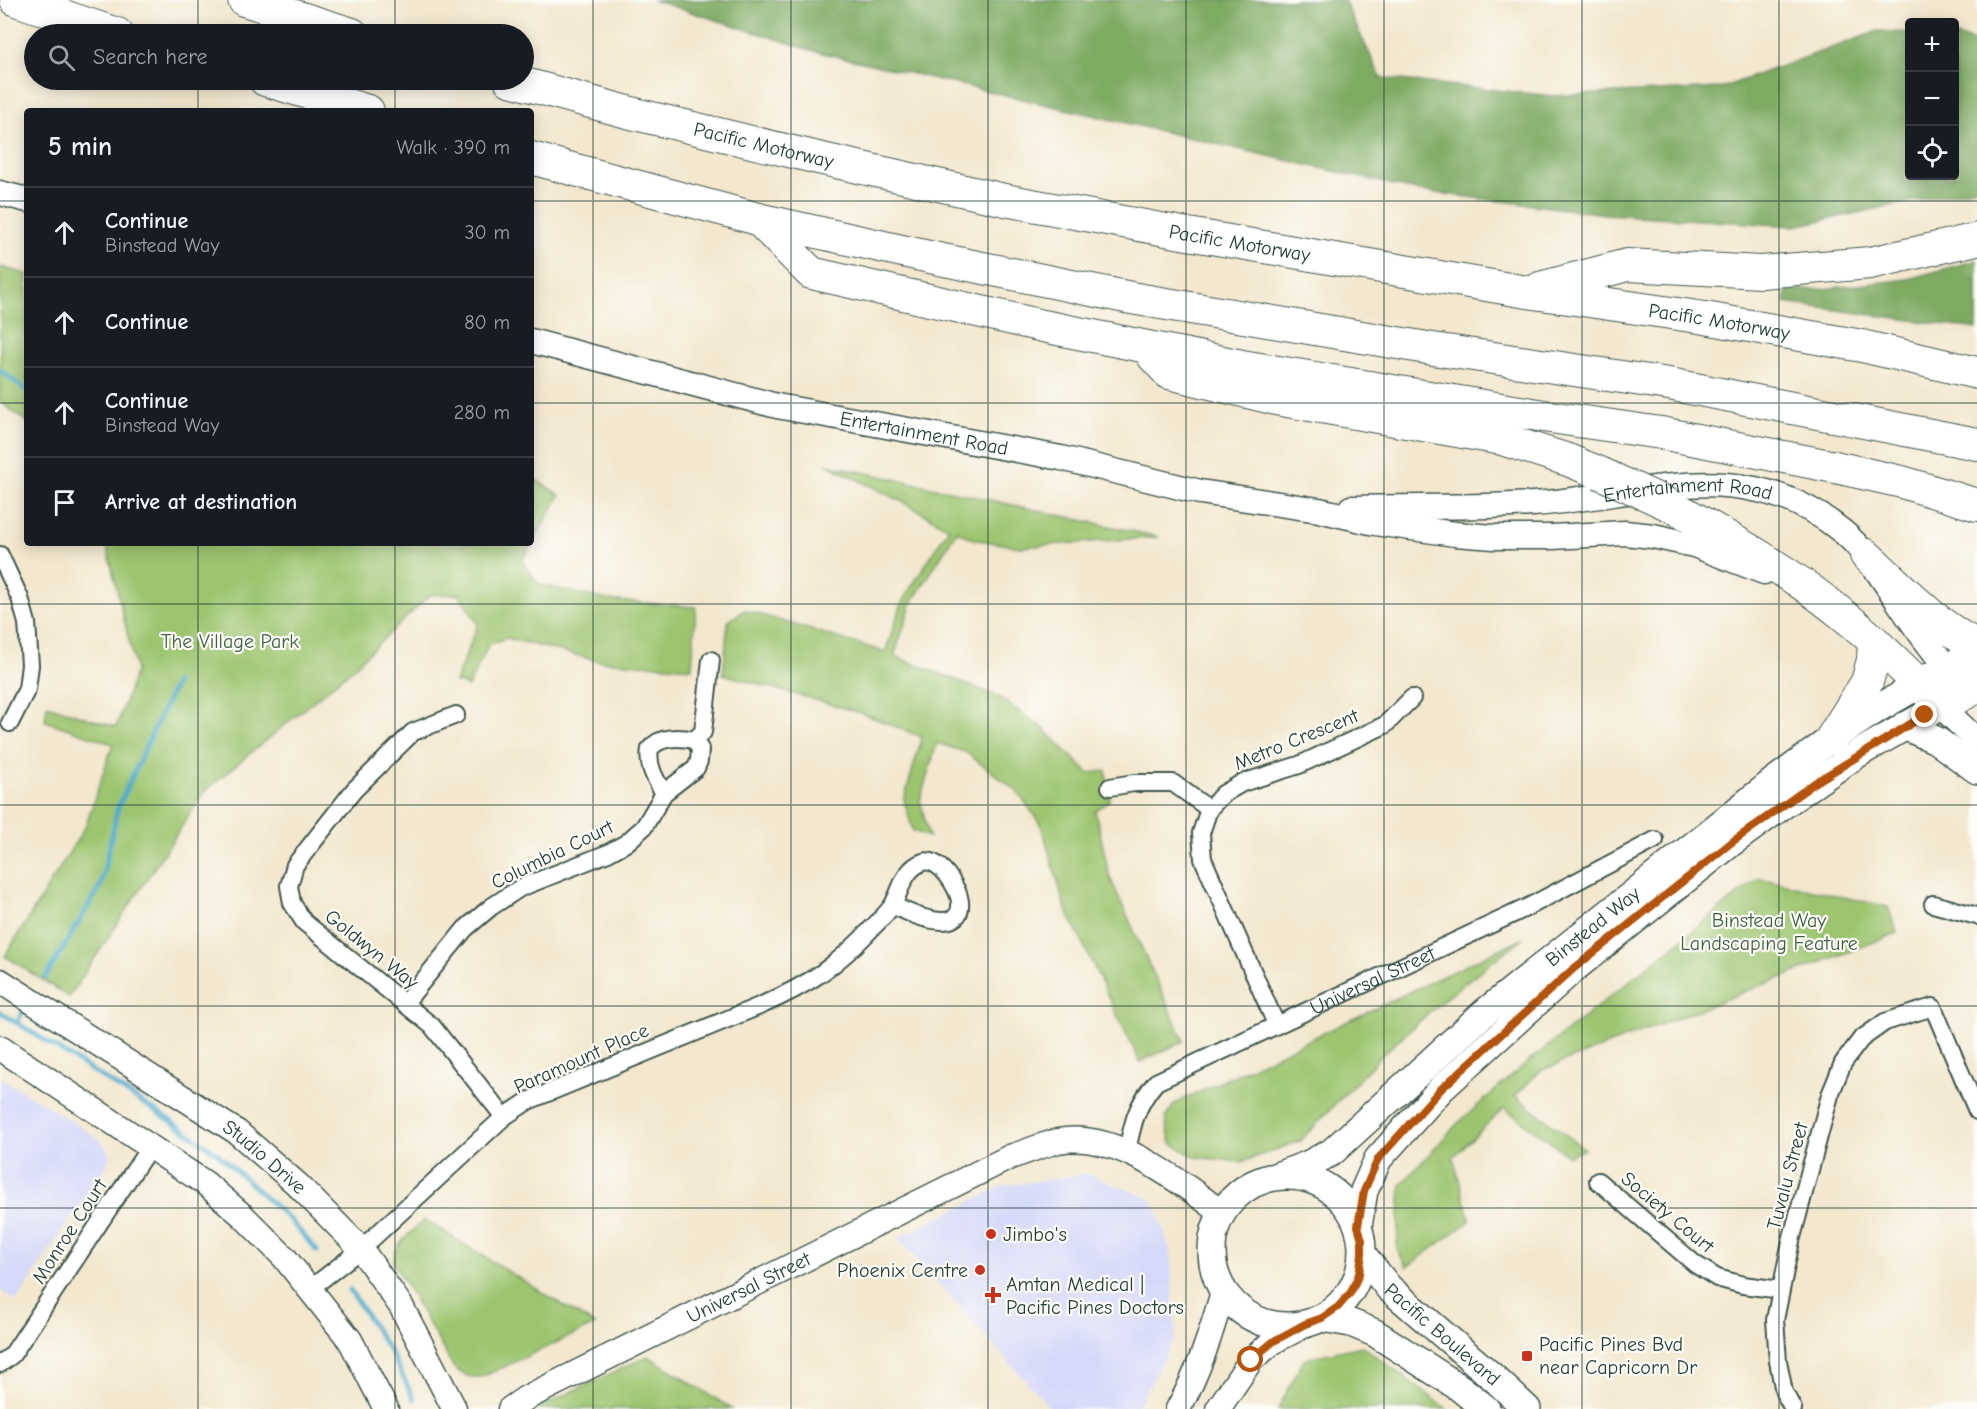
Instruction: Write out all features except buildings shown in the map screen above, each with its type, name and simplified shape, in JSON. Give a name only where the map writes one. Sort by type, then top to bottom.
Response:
[{"type":"highway","points":[[16,0],[87,24]]},
{"type":"highway","points":[[244,0],[320,24]]},
{"type":"highway","name":"Pacific Motorway","points":[[534,87],[631,113],[1005,200],[1527,292],[1705,318],[1862,346],[1977,373]]},
{"type":"highway","points":[[298,90],[358,108]]},
{"type":"highway","points":[[534,159],[758,219],[1131,298],[1432,349],[1669,384],[1977,444]]},
{"type":"highway","points":[[758,219],[811,273],[1043,326],[1242,366],[1550,417],[1662,433],[1902,482],[1977,505]]},
{"type":"highway","points":[[1527,292],[1627,265],[1761,272],[1870,263],[1977,239]]},
{"type":"highway","points":[[1144,346],[1169,373],[1276,399],[1502,439],[1568,460],[1674,507],[1746,547],[1839,611]]},
{"type":"highway","points":[[1866,555],[1940,621],[1977,645]]},
{"type":"highway","name":"Entertainment Road","points":[[1839,611],[1874,641],[1955,690]]},
{"type":"highway","points":[[1831,739],[1867,682],[1873,660],[1874,641]]},
{"type":"highway","points":[[1955,690],[1977,654]]},
{"type":"main road","name":"Binstead Way","points":[[1358,1226],[1364,1191],[1378,1159],[1441,1089],[1572,970],[1732,842],[1833,770],[1904,726],[1955,690]]},
{"type":"main road","name":"Binstead Way","points":[[1277,1176],[1307,1165],[1332,1152],[1484,1013],[1774,781],[1831,739],[1882,706],[1955,690]]},
{"type":"main road","points":[[1904,726],[1936,741],[1977,770]]},
{"type":"main road","points":[[1277,1176],[1303,1177],[1326,1186],[1346,1203],[1358,1226],[1362,1240],[1359,1274],[1351,1292],[1338,1307],[1313,1321],[1281,1327],[1258,1321],[1238,1309],[1223,1292],[1214,1273],[1211,1253],[1214,1232],[1221,1213],[1232,1199],[1245,1188],[1260,1180],[1277,1176]]},
{"type":"main road","name":"Pacific Boulevard","points":[[1362,1254],[1389,1288],[1527,1409]]},
{"type":"main road","name":"Pacific Boulevard","points":[[1313,1321],[1351,1323],[1375,1333],[1460,1388],[1486,1409]]},
{"type":"street","points":[[0,193],[24,199]]},
{"type":"street","name":"Entertainment Road","points":[[534,342],[777,406],[1061,458],[1200,492],[1319,510],[1375,523],[1455,534],[1552,537],[1625,533],[1668,538],[1756,568],[1813,595],[1839,611]]},
{"type":"street","name":"Entertainment Road","points":[[1319,510],[1522,504],[1573,500],[1677,484],[1734,484],[1782,497],[1817,514],[1844,533],[1866,555],[1955,690]]},
{"type":"street","points":[[0,555],[20,598],[27,623],[30,665],[27,689],[10,723]]},
{"type":"street","name":"Columbia Court","points":[[405,1003],[465,929],[491,908],[520,888],[608,853],[627,843],[644,827],[664,793],[696,768],[699,761],[700,749],[694,740],[703,732],[711,660]]},
{"type":"street","points":[[1955,690],[1977,741]]},
{"type":"street","name":"Metro Crescent","points":[[1209,809],[1224,794],[1242,783],[1299,765],[1385,725],[1412,698]]},
{"type":"street","name":"Goldwyn Way","points":[[456,716],[413,732],[354,790],[295,865],[290,886],[292,903],[304,922],[432,1026],[504,1117]]},
{"type":"street","points":[[664,793],[651,769],[650,749],[653,744],[665,740],[684,738],[694,740]]},
{"type":"street","points":[[1110,787],[1134,783],[1173,783],[1209,809],[1201,833],[1203,859],[1276,1024]]},
{"type":"street","name":"Universal Street","points":[[1127,1151],[1142,1099],[1156,1082],[1530,906],[1655,840]]},
{"type":"street","points":[[1933,904],[1977,916]]},
{"type":"street","name":"Paramount Place","points":[[310,1289],[361,1249],[504,1117],[528,1101],[794,991],[819,977],[847,955],[893,905]]},
{"type":"street","name":"Studio Drive","points":[[0,981],[237,1132],[298,1185],[361,1249],[401,1306],[452,1409]]},
{"type":"street","name":"Tuvalu Street","points":[[1793,1409],[1784,1392],[1778,1361],[1775,1320],[1791,1241],[1830,1095],[1843,1063],[1861,1039],[1885,1022],[1933,1006],[1977,1111]]},
{"type":"street","points":[[0,1048],[204,1183],[235,1210],[284,1257],[350,1340],[386,1409]]},
{"type":"street","name":"Universal Street","points":[[510,1409],[526,1398],[1010,1157],[1059,1141],[1086,1141],[1127,1151],[1148,1161],[1179,1181],[1221,1213]]},
{"type":"street","name":"Monroe Court","points":[[0,1364],[12,1355],[149,1148]]},
{"type":"street","name":"Society Court","points":[[1598,1181],[1695,1264],[1717,1278],[1743,1285],[1781,1290]]},
{"type":"street","points":[[1178,1409],[1207,1346],[1223,1292]]},
{"type":"street","points":[[1218,1409],[1251,1360],[1274,1341],[1313,1321]]},
{"type":"shaded area","points":[[0,1077],[97,1137],[109,1155],[106,1168],[65,1226],[17,1301],[0,1290]]},
{"type":"shaded area","points":[[1087,1174],[1149,1198],[1156,1208],[1170,1250],[1176,1336],[1136,1409],[1051,1409],[898,1238],[1002,1186]]},
{"type":"green space","points":[[653,0],[1344,0],[1381,78],[1553,96],[1721,88],[1878,31],[1905,33],[1905,180],[1959,180],[1959,37],[1977,41],[1977,188],[1795,226],[1605,214],[1420,191],[814,51]]},
{"type":"green space","points":[[1977,260],[1977,329],[1785,303],[1787,290],[1824,289],[1908,279]]},
{"type":"green space","points":[[0,267],[24,273],[24,420],[0,402]]},
{"type":"green space","points":[[826,464],[1159,537],[1020,547],[973,539],[957,531],[912,602],[894,656],[997,696],[1043,728],[1088,773],[1106,771],[1110,800],[1095,811],[1110,878],[1184,1041],[1140,1062],[1065,907],[1041,824],[1016,790],[965,752],[937,743],[920,800],[929,837],[913,831],[904,800],[922,737],[861,713],[723,674],[728,621],[745,610],[885,652],[903,600],[949,528]]},
{"type":"green space","name":"The Village Park","points":[[534,479],[560,495],[534,540]]},
{"type":"green space","name":"The Village Park","points":[[107,546],[531,546],[522,561],[538,584],[606,600],[696,607],[692,668],[599,661],[507,638],[489,644],[468,687],[459,682],[455,683],[478,624],[459,594],[430,595],[352,669],[205,791],[69,997],[5,956],[85,827],[113,744],[45,721],[47,705],[116,727],[136,670]]},
{"type":"green space","name":"Binstead Way Landscaping Feature","points":[[1759,878],[1888,907],[1897,933],[1540,1071],[1515,1096],[1585,1149],[1569,1156],[1504,1108],[1453,1157],[1470,1221],[1407,1267],[1397,1249],[1401,1185],[1457,1124],[1518,1070]]},
{"type":"green space","points":[[1523,938],[1448,996],[1384,1053],[1300,1141],[1242,1162],[1195,1157],[1171,1143],[1165,1119],[1174,1104]]},
{"type":"green space","points":[[425,1220],[595,1325],[484,1376],[471,1377],[461,1373],[454,1368],[393,1262],[400,1244]]},
{"type":"green space","points":[[1362,1346],[1447,1409],[1278,1409],[1304,1359]]},
{"type":"green space","points":[[648,1356],[732,1409],[535,1409]]},
{"type":"waterway","points":[[0,370],[24,389]]},
{"type":"waterway","points":[[45,978],[101,885],[118,807],[176,682]]},
{"type":"waterway","points":[[0,1012],[217,1153],[290,1220],[317,1251]]},
{"type":"waterway","points":[[17,1023],[23,1012]]},
{"type":"waterway","points":[[350,1290],[392,1355],[414,1399]]},
{"type":"place","name":"Jimbo's","points":[[991,1234]]},
{"type":"place","name":"Phoenix Centre","points":[[980,1270]]},
{"type":"place","name":"Amtan Medical | Pacific Pines Doctors","points":[[993,1295]]},
{"type":"place","name":"Pacific Pines Bvd near Capricorn Dr","points":[[1527,1356]]},
{"type":"route","points":[[1251,1360],[1274,1341],[1305,1324],[1322,1318],[1338,1307],[1351,1292],[1359,1274],[1362,1254],[1362,1240],[1358,1226],[1364,1191],[1378,1159],[1441,1089],[1572,970],[1732,842],[1859,753],[1925,715]]}]
